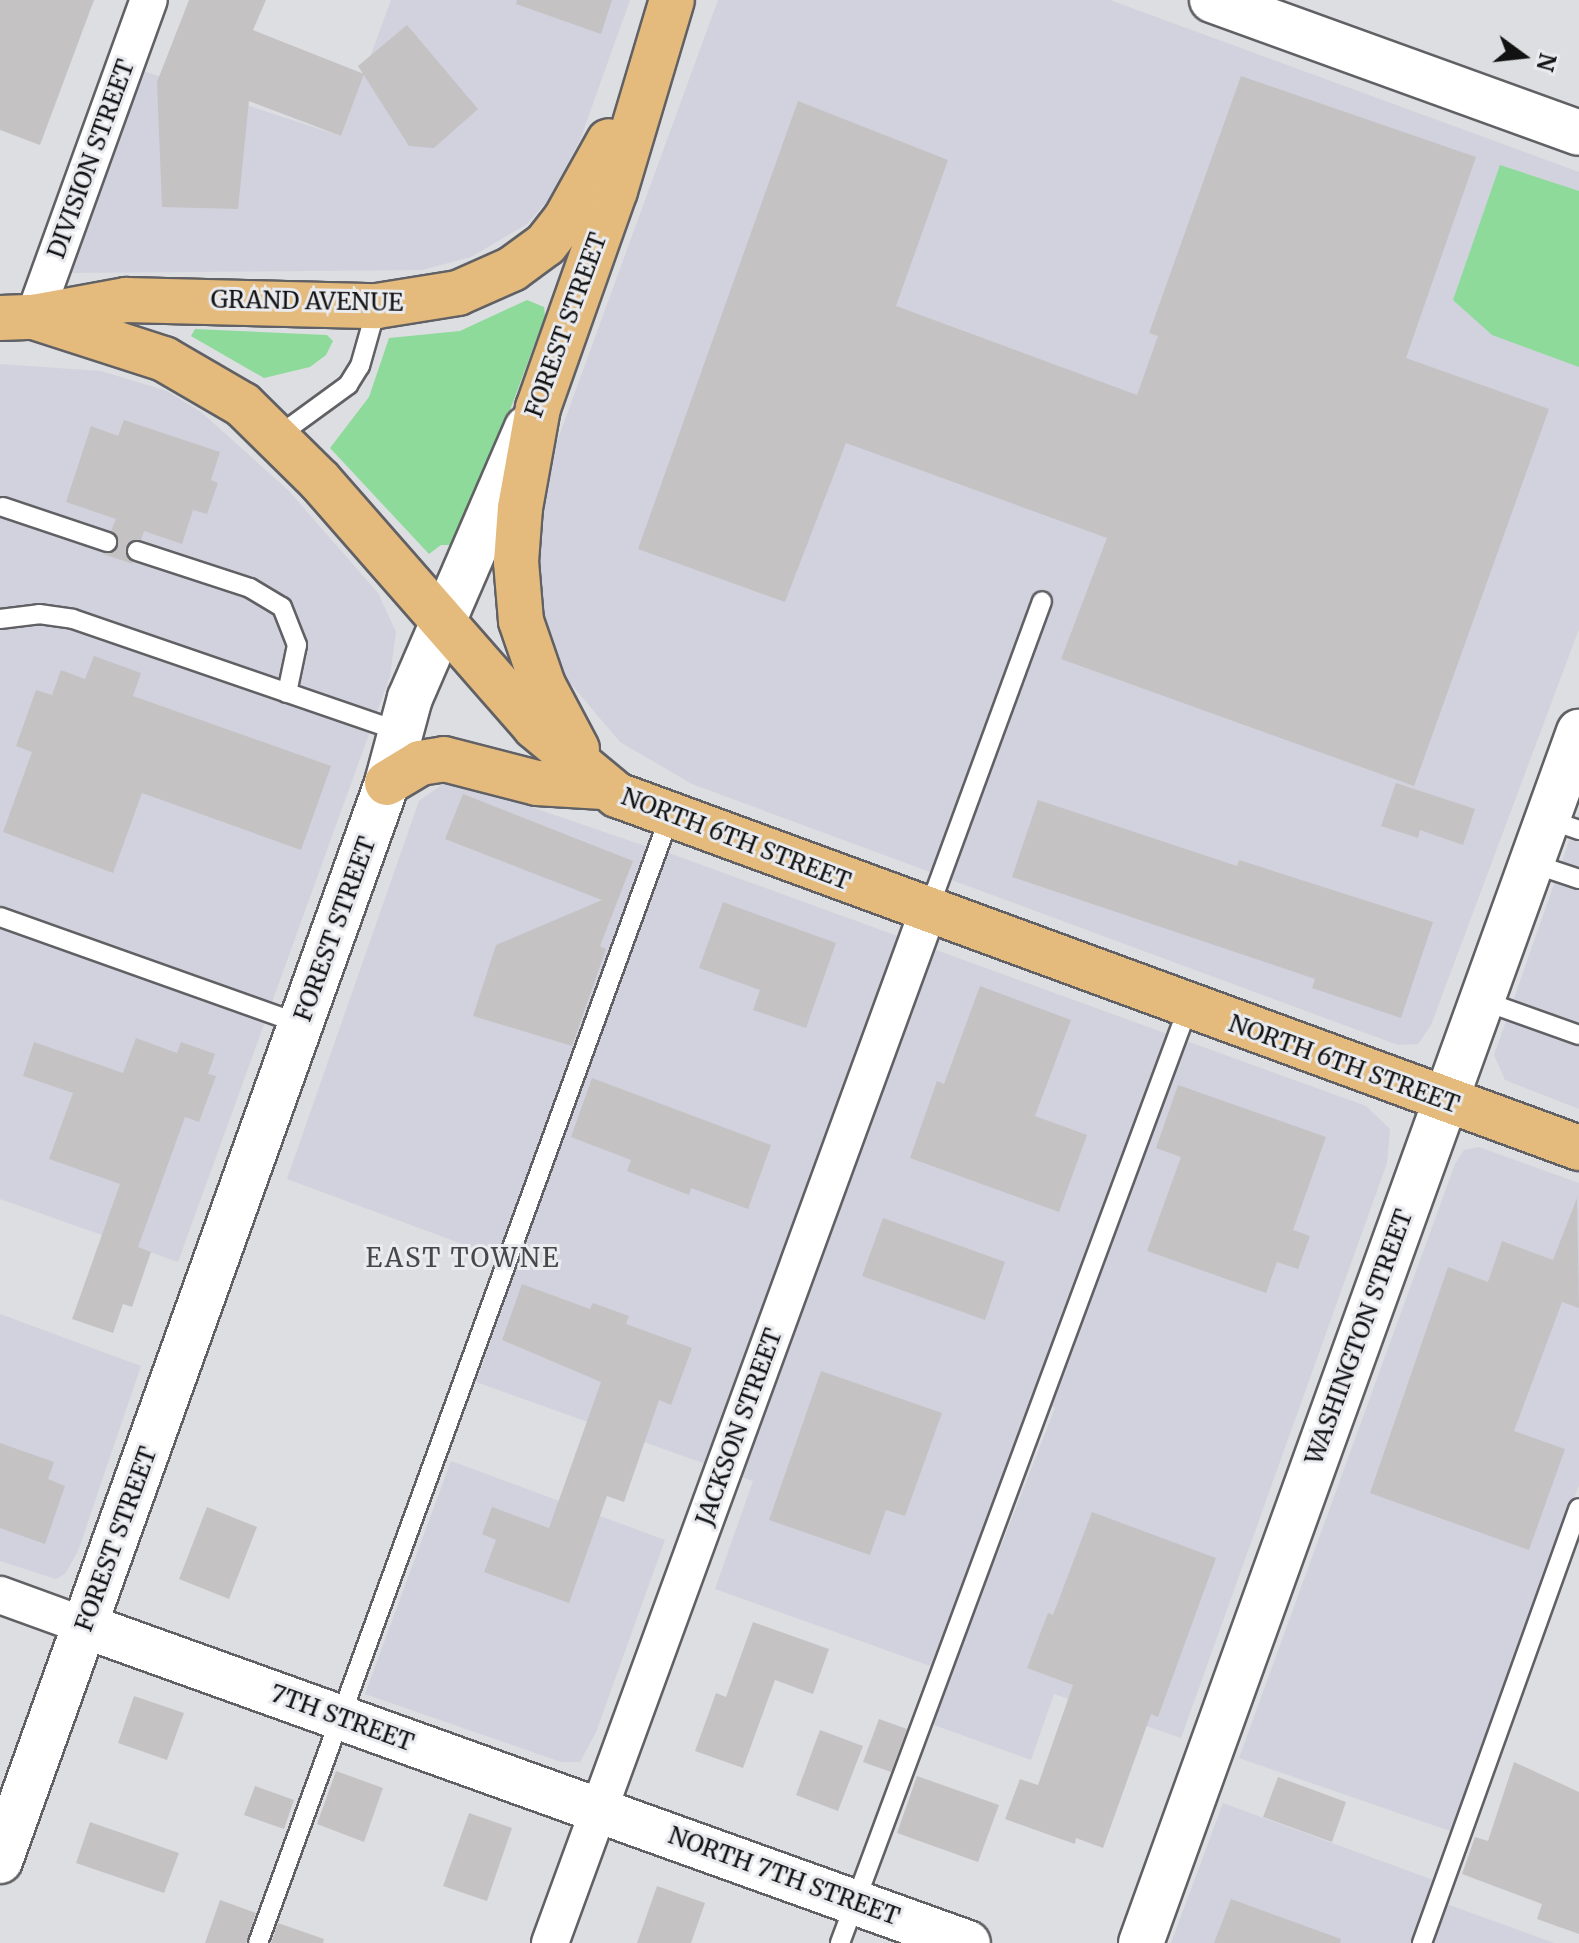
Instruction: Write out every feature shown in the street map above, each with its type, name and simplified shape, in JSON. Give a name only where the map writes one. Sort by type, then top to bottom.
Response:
[{"type":"main road","name":"GRAND AVENUE","points":[[17,318],[126,300],[377,306],[423,301],[474,288],[523,263],[546,244],[591,176],[668,13]]},
{"type":"main road","name":"FOREST STREET","points":[[538,408],[615,191],[668,13]]},
{"type":"main road","name":"NORTH 6TH STREET","points":[[17,318],[113,339],[184,368],[225,391],[278,436],[535,727],[603,787],[669,818],[1579,1148]]},
{"type":"main road","points":[[538,408],[520,508],[519,606],[543,685],[603,787]]},
{"type":"main road","points":[[387,783],[420,763],[444,759],[537,783],[603,787]]},
{"type":"street","name":"DIVISION STREET","points":[[17,318],[149,0]]},
{"type":"street","points":[[1212,0],[1579,133]]},
{"type":"street","name":"FOREST STREET","points":[[0,1861],[387,783],[399,731],[442,623],[538,408]]},
{"type":"street","name":"WASHINGTON STREET","points":[[1141,1943],[1531,863],[1563,825],[1579,732]]},
{"type":"street","name":"JACKSON STREET","points":[[550,1943],[928,911]]},
{"type":"street","points":[[0,1595],[85,1626]]},
{"type":"street","name":"7TH STREET","points":[[85,1626],[599,1809]]},
{"type":"street","name":"NORTH 7TH STREET","points":[[599,1809],[968,1943]]},
{"type":"lane","points":[[278,436],[348,385],[365,351],[377,306]]},
{"type":"lane","points":[[3,507],[107,542]]},
{"type":"lane","points":[[137,551],[250,588],[282,607],[297,645],[287,693]]},
{"type":"lane","points":[[928,911],[1042,601]]},
{"type":"lane","points":[[0,619],[59,616],[399,731]]},
{"type":"lane","points":[[258,1943],[669,818]]},
{"type":"lane","points":[[1531,863],[1579,879]]},
{"type":"lane","points":[[0,917],[301,1024]]},
{"type":"lane","points":[[1481,1000],[1579,1035]]},
{"type":"lane","points":[[840,1943],[1188,1008]]},
{"type":"lane","points":[[1422,1943],[1579,1508]]},
{"type":"shaded area","points":[[391,0],[630,0],[580,140],[548,200],[527,224],[471,257],[422,270],[61,273],[134,68],[341,136]]},
{"type":"shaded area","points":[[718,0],[1110,0],[1579,172],[1579,629],[1431,1025],[1418,1044],[1398,1045],[692,784],[620,742],[565,677],[541,616],[533,568],[547,469]]},
{"type":"shaded area","points":[[0,364],[101,371],[167,391],[201,412],[288,490],[378,593],[396,632],[390,676],[178,1262],[0,1199]]},
{"type":"shaded area","points":[[450,779],[648,847],[500,1258],[287,1179],[419,801]]},
{"type":"shaded area","points":[[1579,813],[1579,1109],[1505,1080],[1494,1055]]},
{"type":"shaded area","points":[[666,852],[1366,1106],[1390,1129],[1387,1163],[1181,1738],[1054,1694],[1031,1760],[931,1724],[950,1673],[715,1589],[753,1481],[476,1382]],"holes":[[[1032,1399],[1055,1408],[996,1559],[976,1551]]]},
{"type":"shaded area","points":[[1479,1147],[1579,1183],[1579,1485],[1453,1832],[1239,1758],[1455,1164],[1464,1150]]},
{"type":"shaded area","points":[[0,1314],[141,1366],[78,1551],[65,1574],[56,1579],[0,1561]]},
{"type":"shaded area","points":[[451,1461],[665,1540],[596,1732],[580,1762],[561,1762],[365,1694]]},
{"type":"shaded area","points":[[1223,1803],[1436,1881],[1430,1898],[1554,1943],[1171,1943]]},
{"type":"green space","points":[[1500,165],[1579,191],[1579,367],[1492,335],[1453,300]]},
{"type":"green space","points":[[527,300],[544,307],[545,316],[468,523],[459,545],[441,545],[429,554],[330,448],[369,397],[389,338],[460,331]]},
{"type":"green space","points":[[195,329],[327,335],[333,341],[326,355],[310,367],[264,378],[191,336]]},
{"type":"building","points":[[0,0],[94,0],[40,145],[0,130]]},
{"type":"building","points":[[189,0],[266,0],[253,30],[364,74],[341,136],[249,101],[238,209],[162,207],[157,82]]},
{"type":"building","points":[[517,0],[612,0],[601,34],[516,4]]},
{"type":"building","points":[[407,25],[478,109],[434,148],[409,146],[358,66]]},
{"type":"building","points":[[1241,76],[1476,157],[1406,358],[1549,409],[1414,786],[1061,659],[1107,538],[846,443],[785,602],[638,549],[798,101],[948,160],[896,306],[1137,395],[1158,336],[1149,333]]},
{"type":"building","points":[[124,420],[220,452],[211,480],[218,483],[207,514],[193,510],[182,544],[144,531],[141,540],[125,548],[133,564],[103,554],[118,547],[111,531],[116,519],[66,502],[91,426],[118,436]]},
{"type":"building","points":[[94,656],[141,673],[133,696],[331,766],[301,850],[142,793],[113,873],[3,832],[32,752],[16,746],[36,690],[52,695],[61,670],[85,679]]},
{"type":"building","points":[[1396,783],[1475,809],[1463,845],[1420,830],[1418,838],[1381,826]]},
{"type":"building","points":[[463,794],[633,861],[600,946],[606,949],[572,1046],[473,1016],[496,945],[602,900],[445,839]]},
{"type":"building","points":[[1038,800],[1237,866],[1239,860],[1433,922],[1401,1018],[1312,988],[1315,979],[1012,877]]},
{"type":"building","points":[[723,902],[836,943],[806,1028],[753,1010],[760,990],[699,968]]},
{"type":"building","points":[[980,986],[1071,1020],[1035,1116],[1087,1135],[1059,1212],[910,1158],[937,1081],[944,1084]]},
{"type":"building","points":[[136,1038],[177,1053],[181,1042],[215,1054],[208,1074],[216,1076],[199,1122],[185,1117],[138,1247],[151,1252],[132,1307],[123,1304],[113,1333],[72,1319],[120,1184],[49,1159],[73,1093],[23,1076],[34,1042],[123,1073]]},
{"type":"building","points":[[592,1078],[771,1145],[748,1209],[691,1188],[689,1195],[627,1171],[631,1160],[571,1137]]},
{"type":"building","points":[[1178,1085],[1326,1137],[1293,1230],[1310,1236],[1298,1269],[1277,1262],[1266,1293],[1147,1251],[1181,1157],[1156,1148]]},
{"type":"building","points":[[1577,1198],[1579,1308],[1562,1302],[1514,1431],[1565,1449],[1529,1550],[1370,1493],[1448,1267],[1488,1282],[1502,1241],[1553,1260]]},
{"type":"building","points":[[883,1218],[1005,1262],[985,1320],[862,1276]]},
{"type":"building","points":[[522,1284],[590,1309],[593,1303],[629,1316],[626,1324],[692,1348],[671,1405],[659,1400],[624,1502],[607,1496],[569,1603],[484,1572],[496,1540],[482,1534],[492,1507],[549,1528],[601,1382],[502,1340]]},
{"type":"building","points":[[821,1371],[942,1413],[905,1516],[886,1510],[870,1555],[769,1520]]},
{"type":"building","points":[[0,1443],[54,1462],[48,1479],[65,1486],[45,1544],[0,1528]]},
{"type":"building","points":[[207,1507],[257,1527],[229,1599],[179,1579]]},
{"type":"building","points":[[1092,1512],[1216,1558],[1158,1717],[1151,1714],[1103,1848],[1076,1838],[1075,1844],[1005,1819],[1020,1779],[1038,1785],[1073,1685],[1027,1668],[1048,1613],[1053,1615]]},
{"type":"building","points":[[753,1622],[829,1649],[813,1694],[775,1680],[743,1768],[695,1751],[716,1693],[726,1697]]},
{"type":"building","points":[[134,1696],[184,1713],[167,1760],[118,1743]]},
{"type":"building","points":[[879,1719],[907,1729],[891,1772],[863,1762]]},
{"type":"building","points":[[820,1730],[863,1746],[838,1811],[796,1795]]},
{"type":"building","points":[[1514,1762],[1579,1792],[1579,1934],[1537,1919],[1542,1904],[1462,1874],[1475,1837],[1488,1841]]},
{"type":"building","points":[[336,1771],[383,1788],[364,1842],[317,1824]]},
{"type":"building","points":[[917,1776],[999,1805],[978,1862],[897,1833]]},
{"type":"building","points":[[1278,1777],[1346,1802],[1332,1842],[1263,1817]]},
{"type":"building","points":[[255,1786],[294,1800],[284,1829],[244,1815]]},
{"type":"building","points":[[469,1813],[512,1828],[487,1901],[443,1886]]},
{"type":"building","points":[[90,1822],[179,1853],[164,1893],[76,1863]]},
{"type":"building","points":[[657,1886],[705,1903],[691,1943],[637,1943]]},
{"type":"building","points":[[1231,1899],[1341,1939],[1340,1943],[1214,1943]]},
{"type":"building","points":[[220,1900],[256,1913],[246,1943],[205,1943]]},
{"type":"building","points":[[278,1923],[324,1939],[323,1943],[271,1943]]},
{"type":"district","name":"EAST TOWNE","points":[[463,1258]]}]
